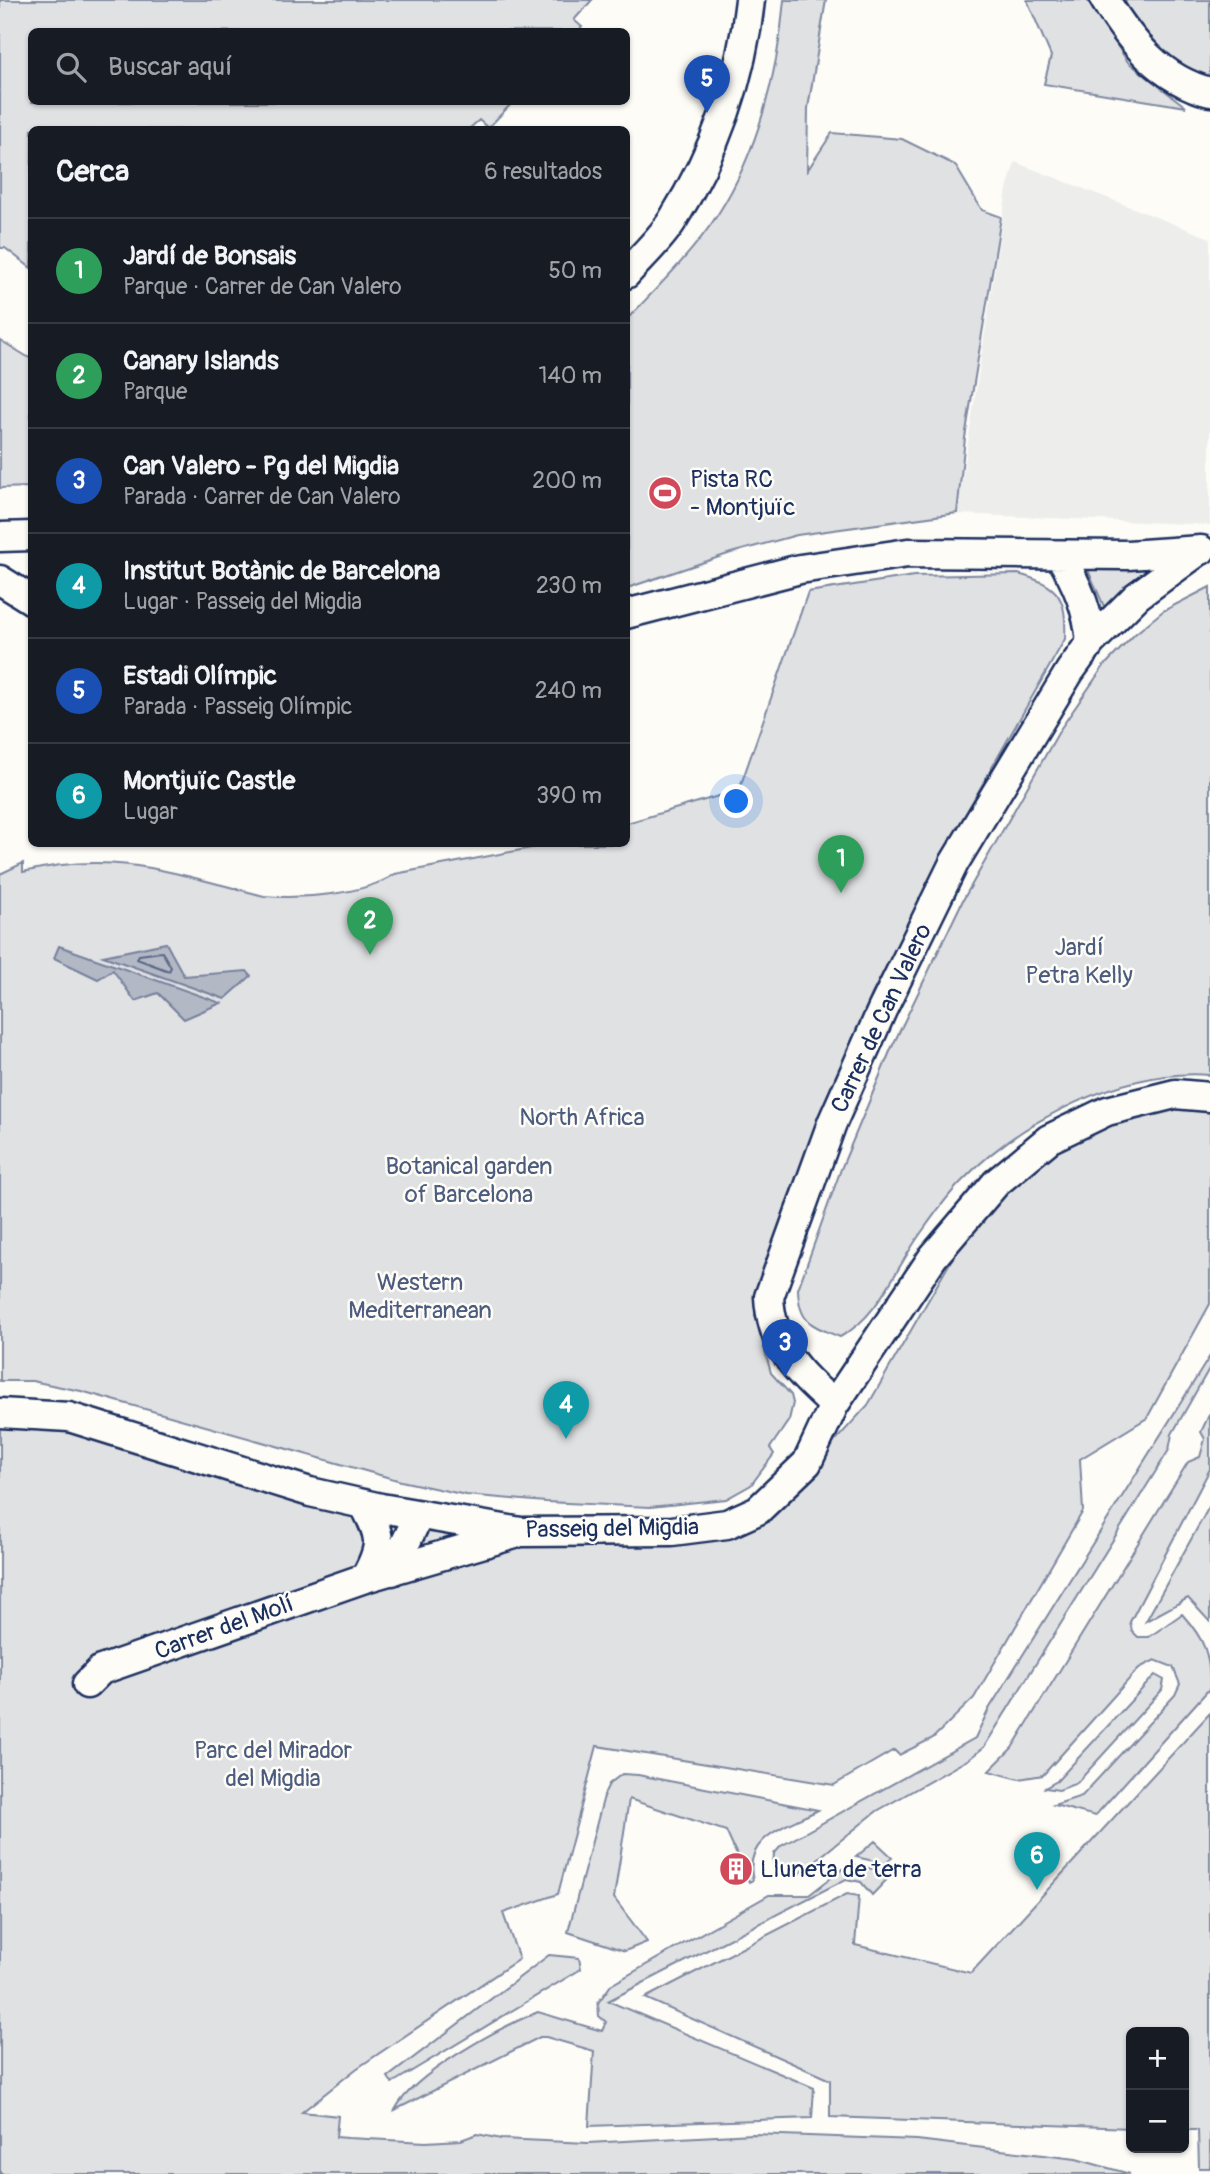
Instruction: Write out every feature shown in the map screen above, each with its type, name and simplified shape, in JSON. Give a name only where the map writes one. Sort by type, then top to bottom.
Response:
[{"type":"street","points":[[630,269],[671,223],[714,142],[747,33],[750,0]]},
{"type":"street","points":[[1105,0],[1128,38],[1156,63],[1198,89],[1210,92]]},
{"type":"street","points":[[0,537],[28,536]]},
{"type":"street","points":[[630,613],[800,569],[908,553],[1060,555],[1205,550]]},
{"type":"street","name":"Carrer de Can Valero","points":[[834,1405],[795,1368],[782,1347],[770,1320],[769,1297],[838,1111],[881,1010],[954,863],[1070,671],[1091,642],[1137,596],[1205,550]]},
{"type":"street","points":[[1060,555],[1078,585],[1089,615],[1091,642]]},
{"type":"street","points":[[0,580],[28,598]]},
{"type":"street","name":"Passeig del Migdia","points":[[0,1413],[69,1417],[310,1492],[521,1532],[672,1531],[727,1524],[758,1510],[807,1462],[834,1405],[933,1257],[996,1183],[1049,1139],[1107,1111],[1175,1094],[1210,1097]]},
{"type":"street","points":[[364,1504],[377,1529],[380,1542],[378,1574]]},
{"type":"street","points":[[378,1574],[419,1514]]},
{"type":"street","name":"Carrer del Molí","points":[[87,1684],[101,1670],[378,1574],[521,1532]]},
{"type":"shaded area","points":[[1015,162],[1210,238],[1210,525],[957,514],[1007,189]]},
{"type":"green space","points":[[0,0],[592,0],[574,20],[581,28],[28,28],[28,105],[510,105],[490,126],[479,120],[472,126],[28,126],[28,266],[5,248],[0,248]]},
{"type":"green space","points":[[784,0],[826,0],[808,108],[807,171],[832,133],[902,139],[955,165],[982,210],[1001,217],[965,438],[957,513],[797,535],[731,553],[630,587],[630,316],[698,241],[732,190],[764,111]]},
{"type":"green space","points":[[1027,0],[1087,0],[1128,62],[1186,107],[1044,84],[1051,56]]},
{"type":"green space","points":[[1114,0],[1210,0],[1210,80],[1157,46]]},
{"type":"green space","points":[[0,340],[28,357],[28,487],[0,488]]},
{"type":"green space","points":[[1155,566],[1106,611],[1087,568]]},
{"type":"green space","name":"Botanical garden of Barcelona","points":[[1018,574],[1032,578],[1058,595],[1064,613],[1065,639],[965,815],[872,994],[788,1198],[757,1291],[755,1315],[771,1373],[791,1395],[793,1403],[789,1420],[770,1448],[774,1454],[751,1485],[726,1499],[650,1507],[466,1495],[401,1481],[81,1391],[32,1381],[0,1381],[0,874],[23,863],[23,872],[87,863],[116,864],[173,873],[264,896],[296,897],[350,891],[367,887],[395,874],[536,847],[630,847],[630,822],[739,790],[808,592],[914,576]]},
{"type":"green space","name":"Jardí Petra Kelly","points":[[1210,587],[1210,1075],[1177,1075],[1109,1089],[1043,1119],[1013,1138],[985,1159],[950,1194],[866,1317],[840,1337],[814,1326],[804,1316],[798,1289],[841,1169],[891,1049],[963,900],[1061,728],[1104,666],[1135,634],[1163,611]]},
{"type":"green space","name":"Parc del Mirador del Migdia","points":[[1183,1105],[1210,1106],[1210,1304],[1147,1418],[1080,1459],[1083,1511],[974,1698],[933,1738],[899,1755],[894,1750],[834,1785],[597,1746],[558,1894],[503,1913],[519,1959],[356,2069],[302,2112],[338,2116],[336,2137],[348,2138],[426,2142],[461,2140],[477,2134],[501,2139],[588,2143],[753,2134],[917,2140],[1076,2159],[1130,2174],[0,2174],[0,1413],[521,1532],[727,1510],[815,1463],[868,1405],[967,1233],[1018,1174],[1094,1127]]},
{"type":"green space","points":[[1210,1356],[1210,1367],[1172,1434],[1169,1450],[984,1747],[969,1759],[877,1811],[799,1874],[779,1870],[773,1864],[774,1854],[781,1846],[975,1738],[989,1709]]},
{"type":"green space","points":[[1210,1413],[1210,1469],[1130,1622],[1132,1631],[1138,1637],[1149,1637],[1182,1614],[1205,1648],[1210,1688],[1095,1816],[1054,1805],[1082,1796],[1175,1695],[1180,1684],[1173,1667],[1155,1660],[1139,1668],[1043,1775],[1019,1779],[989,1771],[1012,1748],[1188,1462],[1200,1457],[1205,1439],[1201,1432]]},
{"type":"green space","points":[[1210,1505],[1210,1622],[1188,1598],[1146,1621]]},
{"type":"green space","points":[[1155,1675],[1164,1680],[1162,1690],[1077,1783],[1059,1790],[1045,1788],[1057,1781]]},
{"type":"green space","points":[[1210,1713],[1210,2168],[1199,2168],[1198,2130],[1189,2130],[1189,2027],[1126,2027],[1126,2128],[830,2117],[830,2080],[645,1998],[847,1894],[859,1896],[855,1945],[971,1973]]},
{"type":"green space","points":[[622,1774],[818,1810],[781,1828],[761,1843],[754,1853],[751,1865],[753,1880],[749,1882],[726,1831],[629,1799],[614,1898],[647,1942],[625,1951],[568,1932],[605,1792],[609,1784]]},
{"type":"green space","points":[[875,1841],[892,1857],[886,1864],[856,1857]]},
{"type":"green space","points":[[849,1864],[893,1873],[872,1895],[861,1882],[846,1879],[608,2001],[814,2088],[812,2118],[589,2126],[594,2051],[546,2037],[540,2037],[395,2110],[405,2096],[438,2067],[481,2040],[538,2012],[602,2031],[606,2022],[599,2016],[598,2003],[611,1985],[769,1895],[809,1895]]},
{"type":"green space","points":[[549,1955],[579,1958],[581,1969],[392,2083],[388,2077]]},
{"type":"water","points":[[166,943],[184,976],[247,971],[251,976],[225,999],[103,956]]},
{"type":"water","points":[[59,946],[221,1003],[184,1019],[158,993],[135,1001],[113,970],[98,979],[54,958]]},
{"type":"place","name":"Estadi Olímpic","points":[[707,113]]},
{"type":"place","name":"Pista RC - Montjuïc","points":[[665,493]]},
{"type":"place","name":"Jardí de Bonsais","points":[[841,893]]},
{"type":"place","name":"Canary Islands","points":[[370,955]]},
{"type":"place","name":"Can Valero - Pg del Migdia","points":[[785,1377]]},
{"type":"place","name":"Institut Botànic de Barcelona","points":[[566,1439]]},
{"type":"place","name":"Lluneta de terra","points":[[736,1869]]},
{"type":"place","name":"Montjuïc Castle","points":[[1037,1890]]},
{"type":"park label","name":"North Africa","points":[[582,1117]]},
{"type":"park label","name":"Western Mediterranean","points":[[420,1296]]}]
